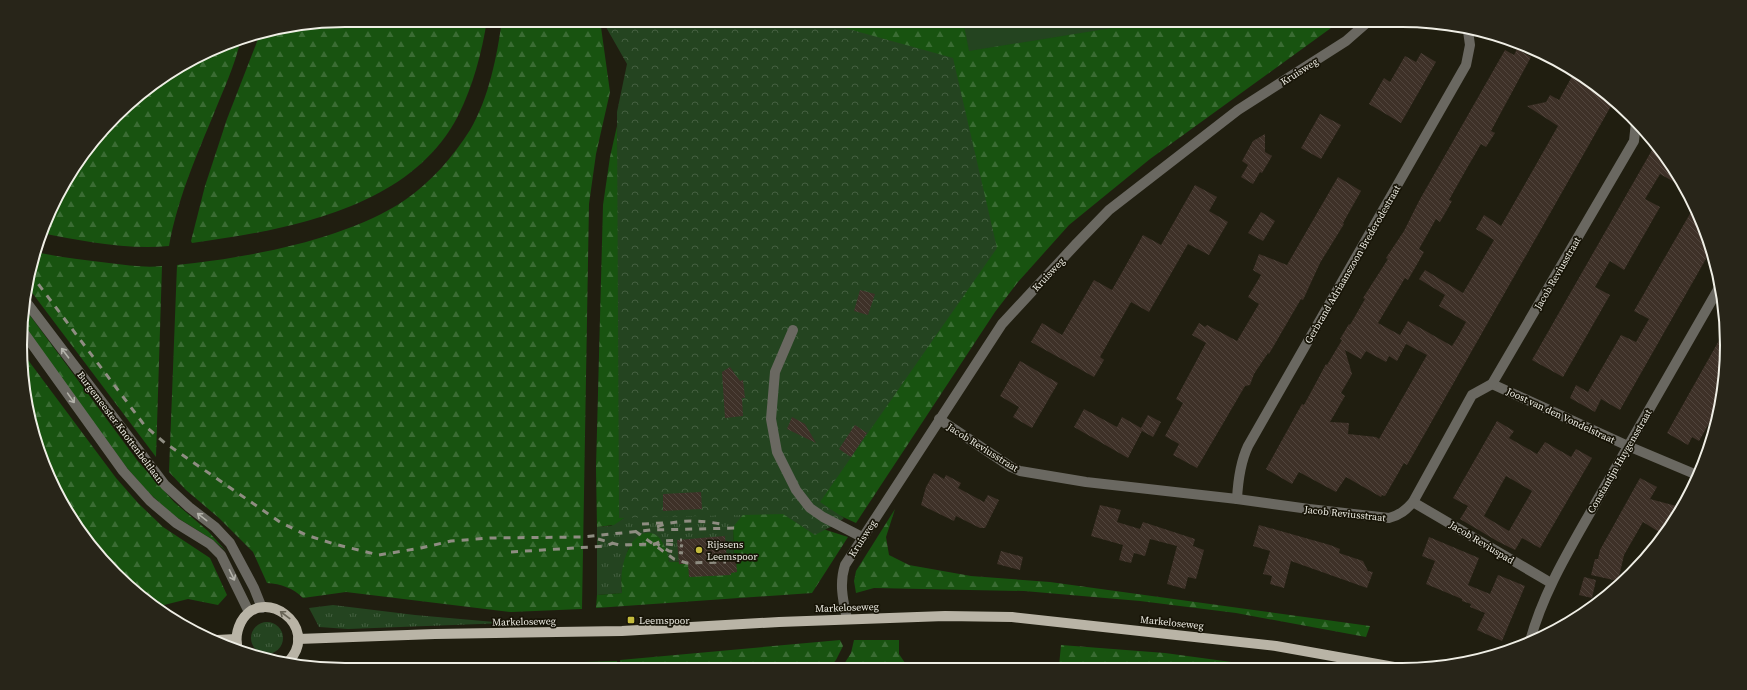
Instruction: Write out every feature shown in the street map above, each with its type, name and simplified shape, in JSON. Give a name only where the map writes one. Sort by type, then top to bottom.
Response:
[{"type":"main road","points":[[237,644],[237,629],[249,612],[262,608],[276,609],[285,613],[292,620],[296,629],[298,638],[297,648],[291,658]]},
{"type":"main road","name":"Markeloseweg","points":[[298,638],[622,631],[945,616],[1012,617],[1276,646],[1372,663]]},
{"type":"main road","points":[[225,640],[236,639]]},
{"type":"street","name":"Kruisweg","points":[[847,620],[842,595],[842,574],[845,565],[1002,324],[1109,210],[1238,110],[1346,41],[1362,27]]},
{"type":"street","name":"Gerbrand Adriaanszoon Brederodestraat","points":[[1236,499],[1242,458],[1248,446],[1466,65],[1470,45],[1468,34]]},
{"type":"street","name":"Jacob Reviusstraat","points":[[939,419],[1020,471],[1086,482],[1309,509],[1389,518],[1398,516],[1413,502],[1472,395],[1492,384],[1634,141],[1635,129]]},
{"type":"street","name":"Constantijn Huygensstraat","points":[[1532,635],[1536,619],[1551,583],[1716,294]]},
{"type":"street","name":"Burgemeester Knottenbeltlaan","points":[[30,306],[165,485],[189,507],[215,527],[230,543],[262,608]]},
{"type":"street","points":[[792,330],[775,372],[771,419],[777,452],[796,490],[810,508],[823,517],[862,537]]},
{"type":"street","points":[[27,338],[123,470],[150,501],[176,523],[210,544],[221,555],[249,612]]},
{"type":"street","name":"Joost van den Vondelstraat","points":[[1492,384],[1628,446],[1693,473]]},
{"type":"street","name":"Jacob Reviuspad","points":[[1413,502],[1551,583]]},
{"type":"green space","points":[[486,27],[480,57],[468,93],[458,116],[437,148],[409,173],[378,194],[342,210],[305,222],[266,231],[192,243],[191,241],[205,186],[227,119],[258,40],[283,33],[324,28]]},
{"type":"green space","points":[[501,27],[601,27],[610,92],[596,154],[589,204],[582,609],[511,612],[346,592],[303,598],[286,587],[267,583],[253,552],[219,518],[186,490],[169,472],[177,265],[233,258],[295,245],[354,226],[381,214],[405,200],[433,177],[449,159],[470,130],[477,118],[487,91],[498,48]]},
{"type":"green space","points":[[606,27],[841,27],[953,58],[997,248],[820,502],[844,518],[838,523],[815,535],[783,514],[619,518],[617,112],[627,64]]},
{"type":"green space","points":[[741,27],[1332,27],[1150,159],[1069,225],[1018,282],[995,312],[856,523],[821,507],[784,430]]},
{"type":"green space","points":[[964,27],[1118,27],[969,51]]},
{"type":"green space","points":[[239,45],[232,69],[184,190],[169,246],[137,247],[88,242],[47,234],[60,204],[81,168],[93,151],[120,120],[151,93],[168,81],[204,60]]},
{"type":"green space","points":[[617,126],[630,514],[614,525],[597,527],[596,468],[603,205],[610,157]]},
{"type":"green space","points":[[41,253],[129,265],[149,267],[162,266],[156,457],[32,292]]},
{"type":"green space","points":[[29,314],[137,460],[174,502],[208,531],[226,551],[213,540],[173,515],[148,492],[127,468],[28,334]]},
{"type":"green space","points":[[28,360],[116,478],[138,503],[163,527],[210,558],[227,595],[218,605],[188,599],[163,605],[151,597],[120,570],[106,555],[81,522],[60,486],[44,447],[33,407]]},
{"type":"green space","points":[[785,491],[733,527],[734,560],[669,562],[664,544],[629,547],[622,575],[622,593],[597,595],[597,527],[611,526],[630,514]]},
{"type":"green space","points":[[895,509],[886,537],[889,555],[909,565],[971,576],[1050,582],[1370,626],[1366,637],[1236,613],[1140,601],[1024,591],[874,588],[856,593],[854,581],[856,571]]},
{"type":"green space","points":[[746,511],[779,511],[823,529],[848,537],[812,593],[596,608],[597,595],[622,593],[621,576],[623,564],[632,542],[641,535],[651,533],[656,535],[666,549],[669,562],[734,560],[733,527]]},
{"type":"green space","points":[[333,605],[415,615],[506,623],[348,629],[319,627],[309,608]]},
{"type":"green space","points":[[264,622],[270,622],[279,626],[283,635],[281,647],[276,652],[270,654],[255,650],[251,641],[251,635],[255,626]]},
{"type":"green space","points":[[840,640],[843,646],[833,663],[620,663],[620,660]]},
{"type":"green space","points":[[854,640],[899,640],[899,654],[905,663],[845,663],[851,653]]},
{"type":"green space","points":[[1061,645],[1165,653],[1238,663],[1059,663]]},
{"type":"green space","points":[[617,661],[617,663],[548,663]]},
{"type":"building","points":[[1517,49],[1531,57],[1491,131],[1495,133],[1486,147],[1481,144],[1449,200],[1452,201],[1440,222],[1436,219],[1419,249],[1424,252],[1408,280],[1405,278],[1378,323],[1400,335],[1408,321],[1452,346],[1459,335],[1466,322],[1439,306],[1445,295],[1419,279],[1425,270],[1463,293],[1494,240],[1476,229],[1484,215],[1501,226],[1558,126],[1527,106],[1546,102],[1550,95],[1559,100],[1572,77],[1611,105],[1407,465],[1404,463],[1385,496],[1382,495],[1381,497],[1346,477],[1336,492],[1299,472],[1292,484],[1266,469],[1302,404],[1304,405],[1326,364],[1327,365],[1342,340],[1340,339],[1365,299],[1363,298],[1388,259],[1386,258],[1404,231],[1419,201],[1505,50],[1514,55]],"holes":[[[1406,344],[1427,355],[1379,439],[1376,437],[1348,434],[1349,423],[1330,422],[1345,396],[1341,393],[1352,374],[1345,350],[1361,359],[1366,351],[1386,362],[1389,356],[1397,361]]]},
{"type":"building","points":[[1421,53],[1436,62],[1401,123],[1369,104],[1384,78],[1390,82],[1405,56],[1416,62]]},
{"type":"building","points":[[1320,114],[1341,125],[1321,159],[1301,148]]},
{"type":"building","points":[[1265,134],[1265,152],[1272,156],[1262,173],[1260,172],[1253,184],[1241,177],[1248,165],[1242,161],[1253,141]]},
{"type":"building","points":[[1652,149],[1675,182],[1660,174],[1645,199],[1660,207],[1624,270],[1610,261],[1595,287],[1610,295],[1563,377],[1532,360]]},
{"type":"building","points":[[1338,177],[1361,191],[1343,223],[1344,224],[1320,263],[1303,300],[1301,299],[1269,354],[1268,353],[1254,374],[1250,385],[1245,386],[1197,468],[1173,455],[1179,444],[1165,436],[1183,403],[1176,399],[1206,343],[1192,335],[1199,323],[1205,327],[1207,325],[1237,341],[1259,304],[1248,297],[1261,275],[1253,270],[1259,254],[1287,265]]},
{"type":"building","points":[[1195,185],[1217,197],[1209,211],[1228,222],[1209,255],[1188,244],[1149,312],[1131,302],[1100,357],[1104,360],[1094,377],[1031,342],[1042,323],[1062,335],[1094,280],[1112,290],[1143,235],[1161,245]]},
{"type":"building","points":[[1261,212],[1275,221],[1263,241],[1248,233]]},
{"type":"building","points":[[1691,212],[1707,257],[1620,410],[1601,399],[1595,412],[1570,398],[1576,385],[1588,392],[1621,335],[1636,342],[1649,319],[1634,311]]},
{"type":"building","points":[[860,290],[875,294],[868,315],[854,311]]},
{"type":"building","points":[[1720,339],[1717,387],[1711,421],[1699,441],[1692,437],[1688,445],[1667,433]]},
{"type":"building","points":[[1020,361],[1058,383],[1032,428],[1013,417],[1019,407],[1000,396]]},
{"type":"building","points":[[730,367],[740,381],[743,380],[745,398],[742,398],[743,416],[725,418],[722,372]]},
{"type":"building","points":[[1084,409],[1117,427],[1122,417],[1141,428],[1148,415],[1161,422],[1153,437],[1142,431],[1128,458],[1074,427]]},
{"type":"building","points":[[792,417],[805,424],[816,443],[787,429]]},
{"type":"building","points":[[1497,421],[1514,431],[1509,438],[1537,454],[1545,442],[1571,457],[1576,449],[1592,458],[1540,548],[1522,538],[1515,550],[1497,541],[1460,519],[1468,506],[1453,498]],"holes":[[[1506,476],[1532,491],[1509,531],[1484,516]]]},
{"type":"building","points":[[855,425],[867,433],[851,457],[839,449]]},
{"type":"building","points":[[934,473],[944,479],[946,475],[961,483],[958,488],[984,502],[988,495],[999,500],[985,528],[980,528],[956,516],[954,521],[921,505],[926,487]]},
{"type":"building","points":[[1640,478],[1657,487],[1650,499],[1676,506],[1659,532],[1643,522],[1624,555],[1619,578],[1616,580],[1591,575],[1595,559],[1598,559],[1600,550]]},
{"type":"building","points":[[701,492],[702,509],[663,511],[663,494]]},
{"type":"building","points":[[1100,505],[1121,510],[1117,522],[1140,529],[1143,522],[1195,539],[1193,546],[1204,550],[1196,579],[1188,577],[1185,589],[1167,584],[1177,546],[1150,539],[1145,556],[1134,553],[1131,563],[1119,560],[1123,545],[1091,536]]},
{"type":"building","points":[[1259,525],[1330,545],[1340,549],[1339,553],[1363,561],[1368,571],[1373,572],[1367,588],[1291,561],[1284,588],[1270,584],[1272,576],[1263,574],[1270,551],[1253,546]]},
{"type":"building","points":[[725,536],[727,561],[736,560],[737,572],[731,573],[731,575],[689,577],[688,564],[679,564],[677,540]]},
{"type":"building","points":[[1429,537],[1479,558],[1468,585],[1490,594],[1498,575],[1525,586],[1502,641],[1477,630],[1485,613],[1470,607],[1471,604],[1462,601],[1462,599],[1426,584],[1435,561],[1422,556]]},
{"type":"building","points":[[1001,551],[1023,557],[1020,570],[997,564]]},
{"type":"building","points":[[1584,577],[1596,580],[1592,598],[1579,595]]},
{"type":"railway","points":[[34,278],[145,426],[165,443],[280,522],[306,535],[334,544],[379,555],[451,541],[490,538],[582,537],[651,530],[739,528]]},
{"type":"railway","points":[[657,527],[665,524],[690,521],[725,525]]},
{"type":"railway","points":[[642,524],[663,523]]},
{"type":"railway","points":[[635,531],[674,559],[687,563],[726,562]]},
{"type":"railway","points":[[598,539],[619,545],[657,544],[669,551],[683,553]]},
{"type":"railway","points":[[653,545],[661,541],[682,540]]},
{"type":"railway","points":[[511,552],[606,546],[613,543]]},
{"type":"railway","points":[[666,544],[683,546]]},
{"type":"place","name":"Rijssens Leemspoor","points":[[699,550]]},
{"type":"place","name":"Leemspoor","points":[[631,620]]}]
